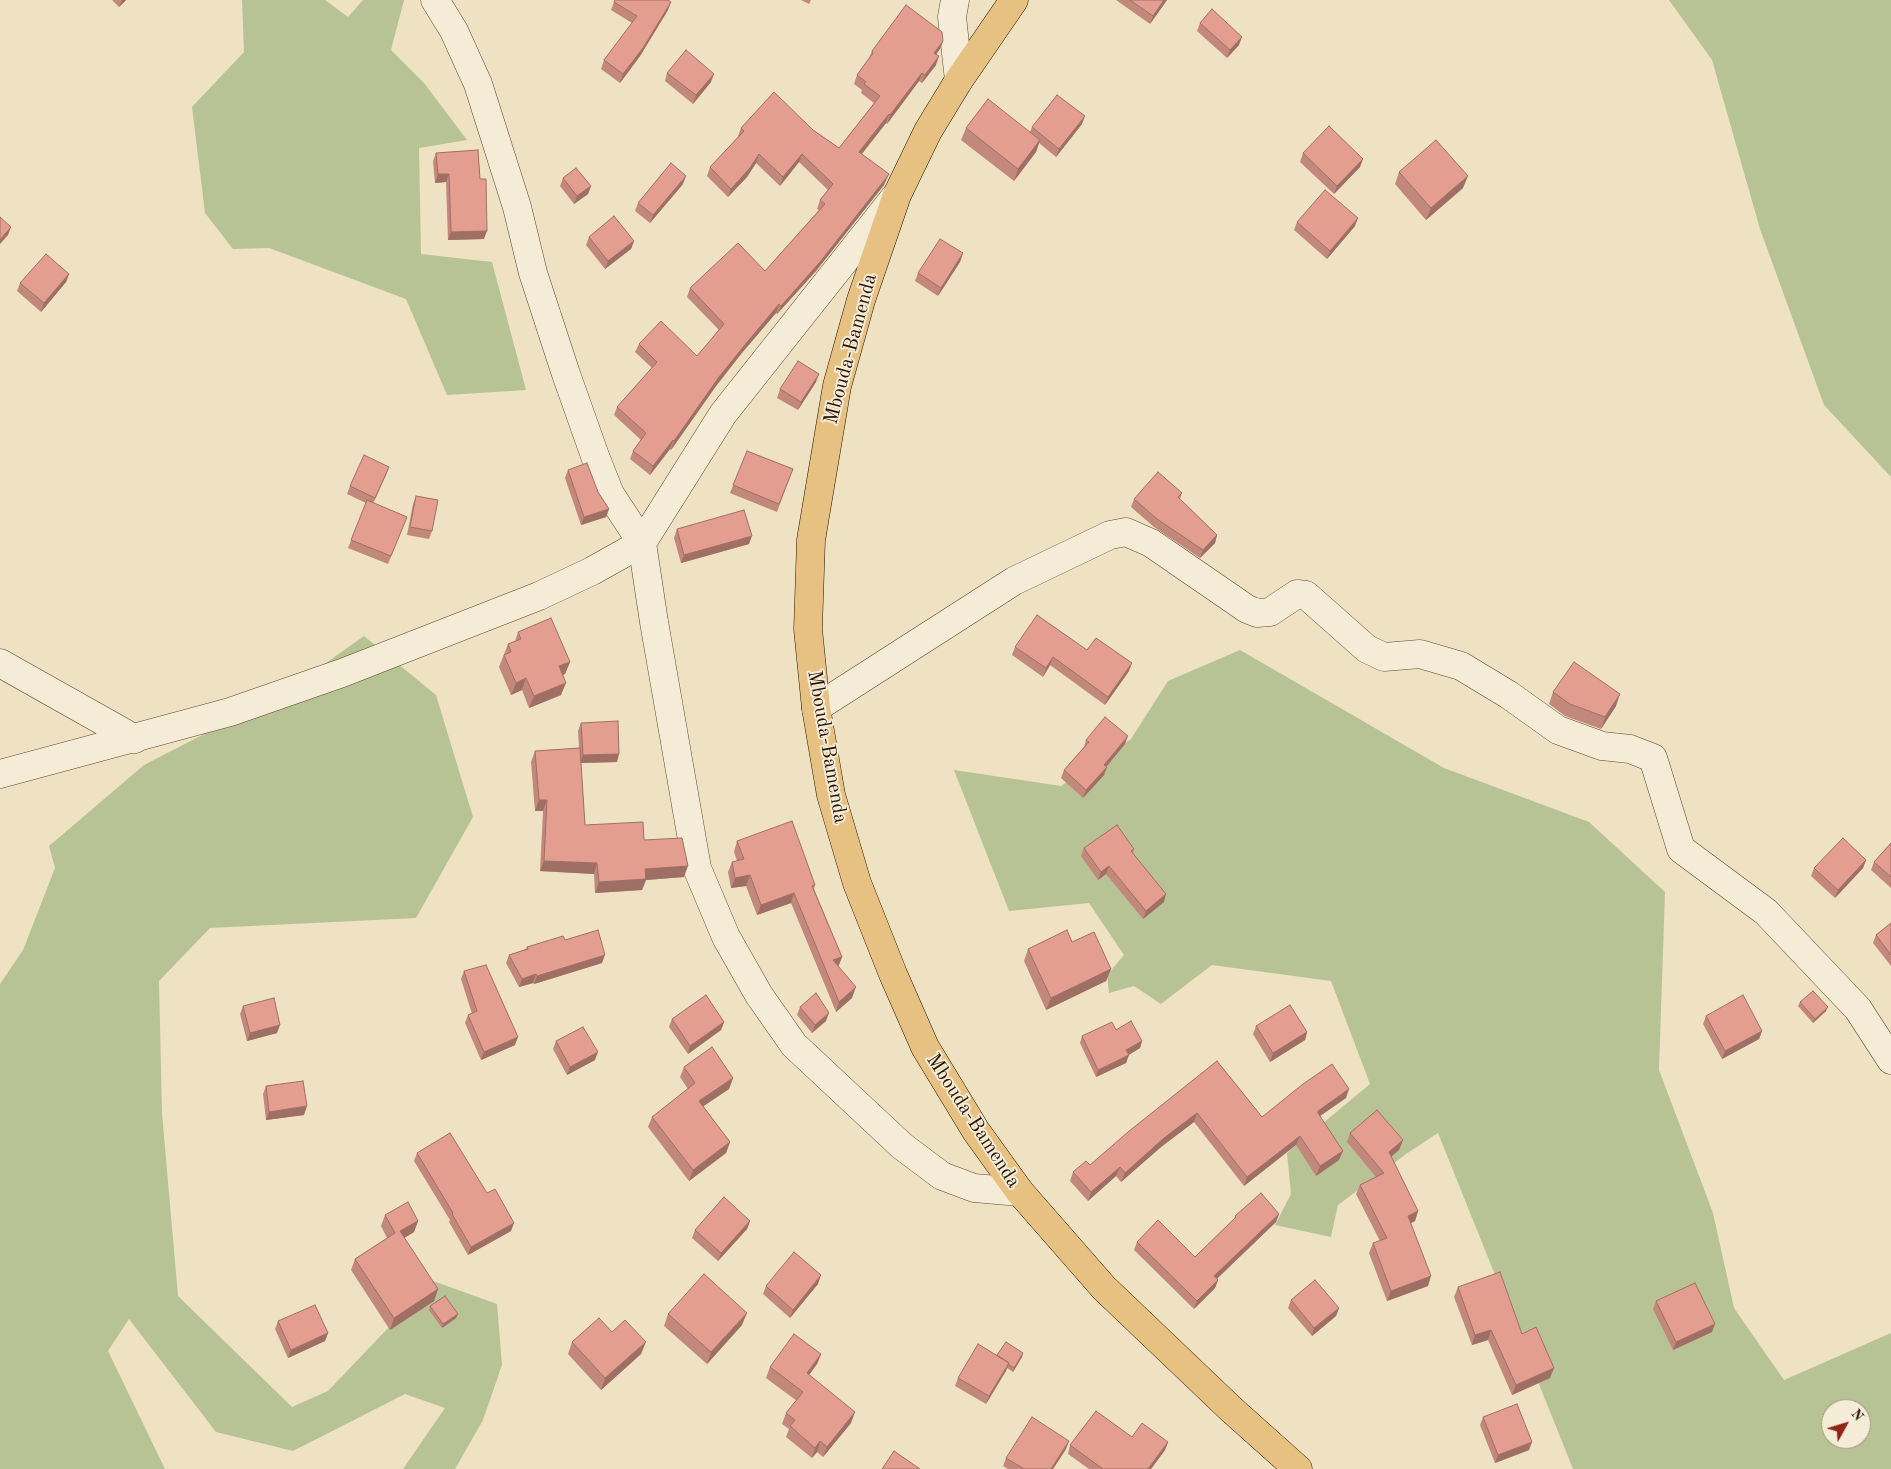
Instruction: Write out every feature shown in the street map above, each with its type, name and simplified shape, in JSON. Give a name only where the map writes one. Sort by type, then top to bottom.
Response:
[{"type":"highway","name":"Mbouda-Bamenda","points":[[1014,0],[959,80],[928,131],[897,195],[861,300],[837,386],[811,540],[808,629],[816,708],[834,804],[857,882],[893,974],[925,1048],[976,1131],[1020,1192],[1104,1288],[1232,1410],[1298,1469]]},
{"type":"street","points":[[435,0],[454,31],[478,84],[517,207],[536,282],[595,456],[610,494],[642,543],[697,868],[726,938],[759,995],[794,1045],[902,1146],[942,1176],[974,1188],[1020,1192]]},
{"type":"street","points":[[955,0],[952,17],[959,80]]},
{"type":"street","points":[[0,774],[230,712],[351,669],[539,596],[592,571],[642,543],[723,414],[897,195]]},
{"type":"street","points":[[816,708],[1014,580],[1110,535],[1126,532],[1151,543],[1257,613],[1270,612],[1297,594],[1306,595],[1366,648],[1384,656],[1420,654],[1461,666],[1509,694],[1558,730],[1602,746],[1630,749],[1653,758],[1681,849],[1766,912],[1858,1009],[1891,1060]]},
{"type":"street","points":[[0,663],[135,738]]},
{"type":"green space","points":[[242,0],[325,0],[348,17],[363,0],[404,0],[391,50],[424,83],[467,140],[419,148],[421,254],[492,262],[526,390],[447,395],[406,299],[269,248],[233,249],[205,213],[192,107],[244,52]]},
{"type":"green space","points":[[1669,0],[1891,0],[1891,477],[1824,405],[1760,229],[1712,60]]},
{"type":"green space","points":[[364,636],[436,695],[473,817],[416,918],[210,928],[159,981],[162,1113],[178,1296],[292,1407],[328,1391],[433,1281],[497,1304],[502,1365],[483,1420],[455,1469],[403,1469],[445,1408],[405,1394],[293,1451],[216,1432],[129,1319],[108,1351],[165,1469],[0,1469],[0,984],[23,950],[55,868],[49,846],[144,765],[284,693]]},
{"type":"green space","points":[[1240,650],[1444,768],[1589,822],[1665,892],[1659,1070],[1713,1213],[1734,1308],[1784,1380],[1891,1333],[1891,1469],[1573,1469],[1438,1133],[1406,1154],[1338,1205],[1331,1237],[1275,1225],[1291,1194],[1287,1153],[1370,1084],[1331,981],[1212,965],[1161,1004],[1134,986],[1109,993],[1107,975],[1124,955],[1089,903],[1009,911],[954,770],[1061,786],[1131,739],[1168,681]]},
{"type":"building","points":[[615,0],[668,0],[671,2],[643,48],[623,74],[604,60],[637,16],[614,2]]},
{"type":"building","points":[[1130,0],[1164,0],[1153,16]]},
{"type":"building","points":[[906,5],[942,32],[943,41],[934,53],[939,56],[925,75],[922,73],[859,152],[889,174],[820,262],[781,306],[779,304],[744,346],[719,377],[674,441],[653,466],[633,451],[646,433],[617,407],[657,362],[639,344],[661,321],[697,356],[724,324],[690,288],[738,243],[765,271],[825,204],[820,200],[833,184],[802,154],[783,177],[759,154],[750,168],[731,189],[710,167],[744,131],[741,128],[774,92],[813,130],[839,148],[880,96],[864,84],[866,82],[857,75]]},
{"type":"building","points":[[1212,9],[1242,37],[1230,50],[1200,23]]},
{"type":"building","points":[[686,50],[714,74],[696,95],[667,73]]},
{"type":"building","points":[[1057,95],[1085,116],[1059,149],[1032,127]]},
{"type":"building","points":[[988,99],[1040,140],[1018,169],[966,128]]},
{"type":"building","points":[[1329,126],[1363,159],[1337,186],[1303,153]]},
{"type":"building","points":[[1436,140],[1468,176],[1431,208],[1399,172]]},
{"type":"building","points":[[478,150],[480,179],[486,179],[487,231],[451,232],[449,174],[438,174],[436,153]]},
{"type":"building","points":[[671,163],[686,176],[653,215],[638,203]]},
{"type":"building","points":[[576,168],[591,186],[577,196],[563,178]]},
{"type":"building","points":[[1325,190],[1358,218],[1330,251],[1297,222]]},
{"type":"building","points":[[614,216],[634,241],[608,261],[589,237]]},
{"type":"building","points":[[0,217],[11,227],[0,240]]},
{"type":"building","points":[[940,239],[963,253],[941,288],[918,273]]},
{"type":"building","points":[[46,254],[69,274],[44,303],[20,283]]},
{"type":"building","points":[[798,361],[819,374],[801,402],[780,389]]},
{"type":"building","points":[[747,451],[793,469],[779,504],[733,485]]},
{"type":"building","points":[[364,455],[389,467],[375,498],[350,486]]},
{"type":"building","points":[[587,463],[598,492],[609,509],[584,517],[568,470]]},
{"type":"building","points":[[1158,472],[1182,493],[1178,497],[1217,535],[1203,550],[1157,519],[1134,499]]},
{"type":"building","points":[[416,496],[438,500],[432,531],[410,527]]},
{"type":"building","points":[[367,500],[407,517],[391,556],[351,540]]},
{"type":"building","points":[[744,510],[752,536],[684,555],[677,529]]},
{"type":"building","points":[[1037,615],[1087,650],[1096,638],[1132,663],[1108,697],[1053,657],[1046,668],[1015,647]]},
{"type":"building","points":[[551,618],[570,662],[559,666],[566,683],[534,696],[526,678],[516,683],[504,655],[511,652],[508,644],[521,639],[518,632]]},
{"type":"building","points":[[1574,662],[1620,694],[1605,717],[1570,704],[1553,692]]},
{"type":"building","points":[[1105,717],[1128,736],[1104,765],[1107,767],[1086,790],[1064,770],[1089,742],[1086,740]]},
{"type":"building","points":[[618,721],[619,754],[583,755],[581,723]]},
{"type":"building","points":[[580,748],[585,825],[643,822],[644,840],[682,838],[688,866],[645,869],[646,879],[599,882],[597,863],[544,861],[547,800],[539,800],[535,751]]},
{"type":"building","points":[[792,821],[815,885],[812,886],[842,957],[833,960],[856,987],[839,1002],[794,893],[761,905],[750,875],[735,878],[732,862],[744,859],[737,841]]},
{"type":"building","points":[[1117,825],[1134,849],[1131,851],[1166,894],[1146,911],[1109,866],[1101,872],[1084,848]]},
{"type":"building","points":[[1843,838],[1866,860],[1838,890],[1814,868]]},
{"type":"building","points":[[1891,843],[1891,877],[1874,862]]},
{"type":"building","points":[[1891,923],[1891,955],[1876,935]]},
{"type":"building","points":[[598,930],[605,955],[537,976],[536,974],[522,979],[509,955],[528,949],[527,947],[563,936],[565,940]]},
{"type":"building","points":[[1067,930],[1072,942],[1094,932],[1111,969],[1051,998],[1028,949]]},
{"type":"building","points":[[486,965],[518,1037],[484,1052],[468,1015],[477,1011],[464,971]]},
{"type":"building","points":[[1813,991],[1828,1007],[1815,1019],[1800,1002]]},
{"type":"building","points":[[816,993],[829,1013],[815,1025],[800,1007]]},
{"type":"building","points":[[706,995],[724,1022],[690,1046],[672,1019]]},
{"type":"building","points":[[1743,995],[1762,1031],[1725,1051],[1706,1016]]},
{"type":"building","points":[[274,998],[280,1025],[250,1033],[243,1006]]},
{"type":"building","points":[[1290,1005],[1307,1032],[1273,1053],[1256,1026]]},
{"type":"building","points":[[1131,1021],[1142,1041],[1126,1050],[1129,1055],[1098,1070],[1082,1036],[1112,1022],[1116,1030]]},
{"type":"building","points":[[583,1027],[598,1052],[570,1067],[556,1041]]},
{"type":"building","points":[[712,1047],[733,1078],[699,1101],[730,1142],[693,1170],[652,1117],[695,1083],[684,1067]]},
{"type":"building","points":[[1217,1061],[1262,1117],[1303,1084],[1332,1064],[1349,1089],[1318,1111],[1318,1113],[1343,1151],[1320,1166],[1300,1136],[1247,1177],[1197,1113],[1164,1138],[1125,1173],[1120,1167],[1091,1192],[1073,1172],[1086,1161],[1090,1165]]},
{"type":"building","points":[[303,1081],[307,1106],[269,1112],[266,1086]]},
{"type":"building","points":[[1377,1110],[1403,1140],[1389,1152],[1418,1211],[1408,1216],[1431,1276],[1391,1291],[1373,1243],[1387,1238],[1360,1185],[1384,1173],[1350,1133]]},
{"type":"building","points":[[450,1133],[487,1193],[495,1189],[514,1223],[471,1247],[417,1153]]},
{"type":"building","points":[[1261,1193],[1279,1214],[1214,1276],[1218,1280],[1197,1301],[1137,1242],[1158,1220],[1195,1257],[1235,1216]]},
{"type":"building","points":[[724,1197],[750,1221],[721,1253],[695,1230]]},
{"type":"building","points":[[408,1202],[418,1221],[400,1231],[438,1289],[394,1318],[355,1259],[395,1233],[385,1215]]},
{"type":"building","points":[[794,1252],[821,1275],[793,1310],[766,1286]]},
{"type":"building","points":[[1500,1272],[1522,1334],[1536,1327],[1554,1368],[1516,1385],[1491,1330],[1475,1335],[1458,1287]]},
{"type":"building","points":[[704,1274],[747,1313],[711,1352],[668,1314]]},
{"type":"building","points":[[1315,1280],[1339,1308],[1314,1328],[1291,1300]]},
{"type":"building","points":[[1695,1283],[1715,1324],[1676,1342],[1656,1301]]},
{"type":"building","points":[[445,1296],[458,1314],[443,1324],[430,1306]]},
{"type":"building","points":[[315,1305],[328,1333],[291,1350],[278,1321]]},
{"type":"building","points":[[599,1318],[612,1332],[625,1320],[646,1342],[605,1378],[572,1342]]},
{"type":"building","points":[[794,1334],[821,1354],[807,1373],[855,1412],[827,1447],[820,1441],[815,1448],[790,1426],[795,1420],[786,1413],[803,1392],[770,1367]]},
{"type":"building","points":[[1006,1342],[1023,1353],[1014,1368],[997,1355]]},
{"type":"building","points":[[978,1344],[1009,1363],[989,1396],[958,1378]]},
{"type":"building","points":[[1517,1404],[1532,1442],[1498,1455],[1483,1417]]},
{"type":"building","points":[[1096,1411],[1132,1437],[1142,1423],[1168,1442],[1148,1469],[1103,1469],[1070,1445]]},
{"type":"building","points":[[1032,1417],[1069,1441],[1051,1469],[1024,1469],[1006,1458]]},
{"type":"building","points":[[894,1451],[920,1469],[882,1469]]}]
